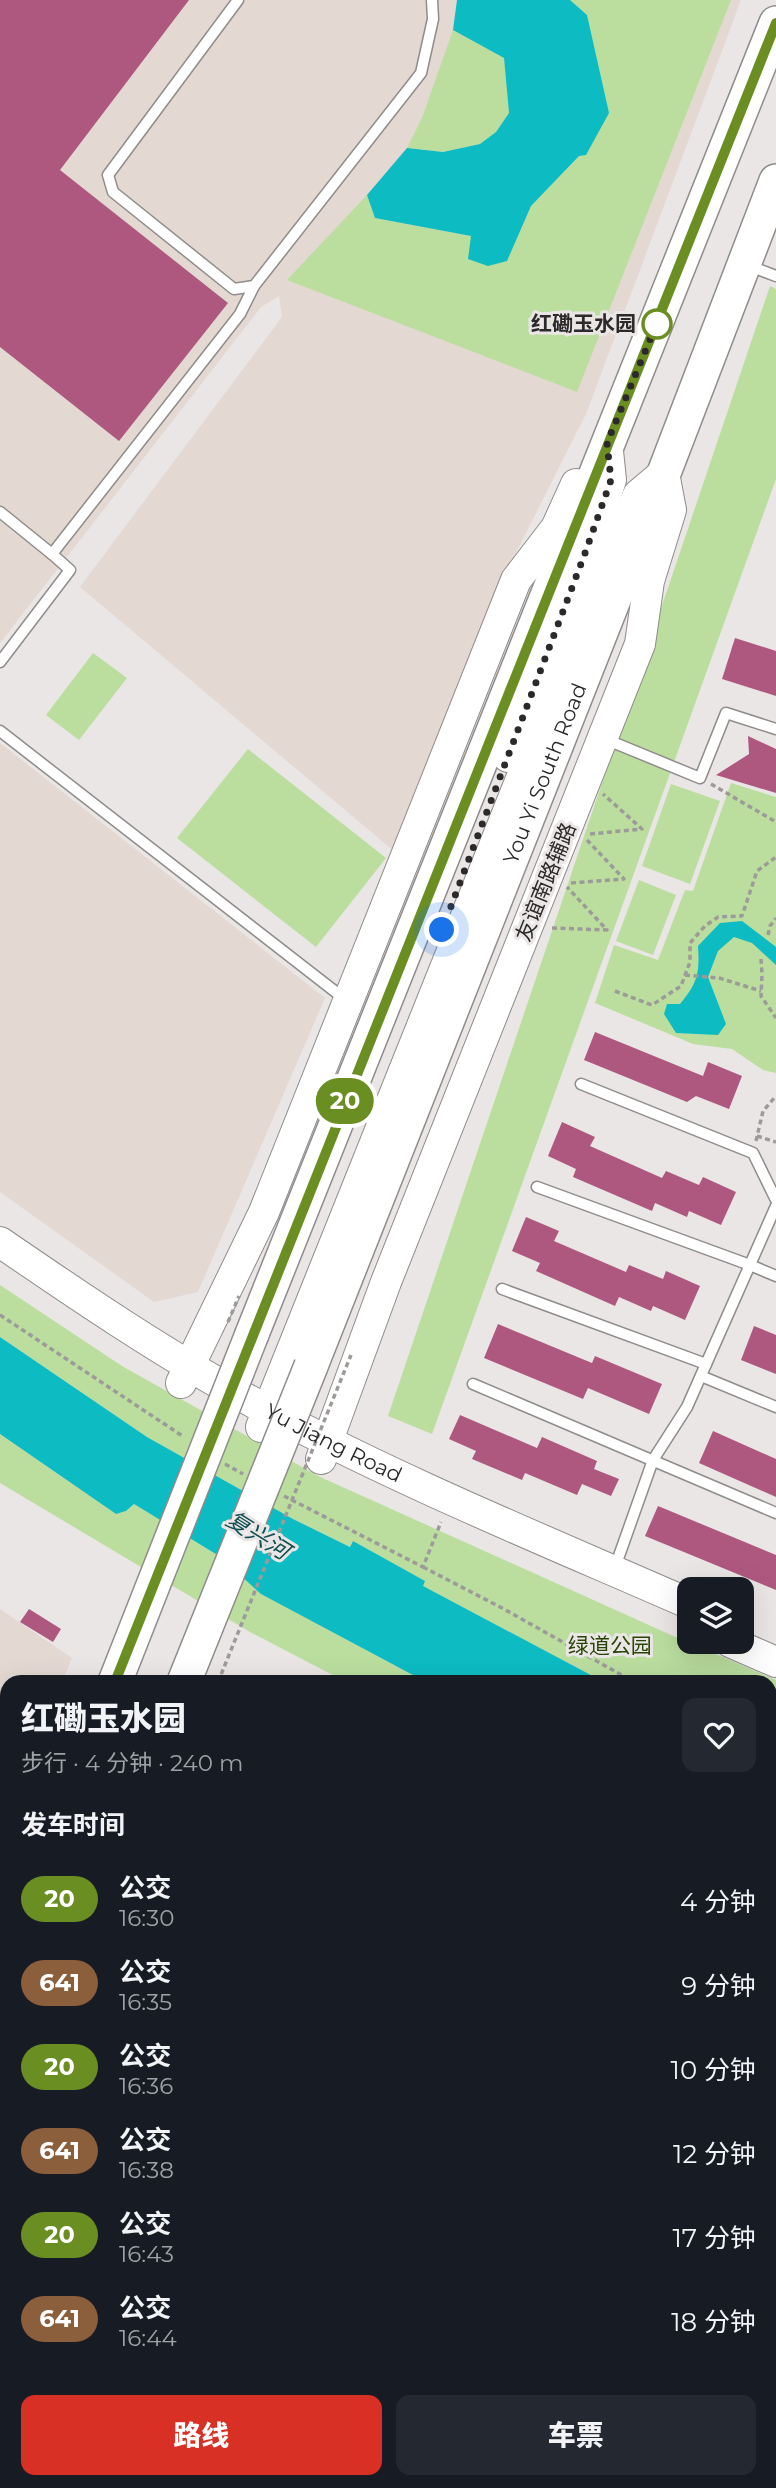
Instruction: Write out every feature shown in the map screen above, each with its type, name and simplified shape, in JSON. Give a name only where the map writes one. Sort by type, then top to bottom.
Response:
[{"type":"main road","points":[[118,1675],[776,23]]},
{"type":"main road","name":"You Yi South Road","points":[[187,1675],[664,474],[776,181]]},
{"type":"street","points":[[185,1373],[264,1212],[516,580],[556,528],[584,465],[607,443]]},
{"type":"street","points":[[258,1415],[584,556],[611,480],[607,443]]},
{"type":"street","points":[[258,1415],[606,567],[638,495],[664,474]]},
{"type":"street","name":"友谊南路辅路","points":[[325,1450],[386,1282],[640,644],[649,581],[671,510],[664,474]]},
{"type":"street","name":"Yu Jiang Road","points":[[0,1242],[185,1373]]},
{"type":"street","name":"Yu Jiang Road","points":[[0,1264],[99,1332],[185,1373],[443,1516],[677,1618]]},
{"type":"street","name":"Yu Jiang Road","points":[[325,1450],[434,1493],[677,1598]]},
{"type":"street","points":[[754,1632],[776,1642]]},
{"type":"street","points":[[754,1652],[776,1662]]},
{"type":"lane","points":[[238,0],[108,175],[113,192],[234,289],[254,286]]},
{"type":"lane","points":[[52,554],[240,314],[254,286],[421,74],[433,19],[432,0]]},
{"type":"lane","points":[[744,264],[776,276]]},
{"type":"lane","points":[[0,512],[70,570],[0,662]]},
{"type":"lane","points":[[603,738],[700,778],[726,713],[776,729]]},
{"type":"lane","points":[[0,731],[349,1002]]},
{"type":"lane","points":[[581,1084],[753,1153],[776,1200]]},
{"type":"lane","points":[[537,1187],[776,1276]]},
{"type":"lane","points":[[614,1571],[653,1460],[687,1408],[776,1206]]},
{"type":"lane","points":[[502,1289],[706,1364]]},
{"type":"lane","points":[[701,1376],[776,1408]]},
{"type":"lane","points":[[473,1384],[776,1513]]},
{"type":"path","points":[[700,778],[776,822]]},
{"type":"path","points":[[550,928],[607,930],[564,884],[624,879],[582,835],[642,829],[602,793]]},
{"type":"path","points":[[615,991],[652,1005],[681,986],[690,962],[691,943],[705,926],[718,917],[742,916],[757,871],[776,856]]},
{"type":"path","points":[[768,935],[776,918]]},
{"type":"path","points":[[761,959],[761,996],[776,1018]]},
{"type":"path","points":[[685,975],[719,978],[761,991]]},
{"type":"path","points":[[753,1153],[763,1111],[776,1096]]},
{"type":"path","points":[[757,1136],[776,1142]]},
{"type":"path","points":[[221,1675],[351,1355]]},
{"type":"path","points":[[423,1567],[622,1675]]},
{"type":"shaded area","points":[[0,0],[741,0],[586,414],[490,604],[395,852],[80,587],[282,317],[279,296],[261,307],[0,643]]},
{"type":"shaded area","points":[[0,743],[325,998],[198,1292],[154,1302],[0,1192]]},
{"type":"shaded area","points":[[0,1609],[72,1658],[65,1675],[0,1675]]},
{"type":"green space","points":[[570,0],[731,0],[577,392],[287,280],[367,195],[375,218],[471,236],[506,261],[531,206],[579,156],[587,15]]},
{"type":"green space","points":[[453,30],[504,58],[509,113],[496,132],[480,144],[443,152],[407,148],[422,118]]},
{"type":"green space","points":[[770,286],[776,289],[776,479],[432,1434],[388,1416]]},
{"type":"green space","points":[[93,653],[127,678],[79,740],[46,715]]},
{"type":"green space","points":[[248,749],[386,858],[316,947],[177,838]]},
{"type":"green space","points":[[731,783],[776,797],[776,1073],[763,1070],[732,1049],[693,1044],[595,1003],[614,945],[658,960],[685,890],[693,891]]},
{"type":"green space","points":[[671,784],[720,801],[690,884],[642,866]]},
{"type":"green space","points":[[639,880],[676,895],[653,955],[616,941]]},
{"type":"green space","name":"绿道公园","points":[[0,1285],[122,1366],[318,1476],[677,1638],[677,1654],[715,1654],[764,1675],[591,1675],[422,1586],[424,1581],[353,1541],[350,1547],[293,1519],[147,1437],[0,1337]]},
{"type":"green space","points":[[0,1434],[116,1514],[126,1511],[134,1504],[219,1556],[262,1594],[413,1675],[333,1675],[250,1632],[0,1483]]},
{"type":"water","points":[[457,0],[570,0],[587,15],[609,113],[586,155],[579,156],[531,206],[507,261],[488,266],[468,259],[471,236],[375,218],[367,195],[407,148],[443,152],[480,144],[496,132],[509,113],[504,58],[453,30]]},
{"type":"water","points":[[742,921],[776,947],[776,965],[752,943],[734,937],[718,951],[708,977],[726,1024],[718,1035],[676,1033],[664,1014],[667,1004],[680,1004],[694,984],[698,971],[698,946],[720,923]]},
{"type":"water","name":"复兴河","points":[[0,1337],[147,1437],[293,1519],[350,1547],[353,1541],[425,1581],[423,1586],[591,1675],[413,1675],[261,1594],[219,1556],[134,1504],[126,1511],[116,1514],[0,1434]]},
{"type":"building","points":[[0,0],[189,0],[60,170],[228,303],[119,441],[0,347]]},
{"type":"building","points":[[735,638],[776,651],[776,696],[722,679]]},
{"type":"building","points":[[748,736],[776,749],[776,793],[716,775],[749,754]]},
{"type":"building","points":[[595,1032],[703,1076],[708,1062],[742,1076],[729,1109],[696,1096],[687,1102],[584,1060]]},
{"type":"building","points":[[562,1122],[595,1137],[590,1146],[662,1178],[666,1171],[699,1185],[703,1177],[736,1192],[721,1225],[689,1211],[687,1217],[655,1203],[652,1211],[573,1177],[576,1169],[548,1156]]},
{"type":"building","points":[[526,1217],[559,1231],[554,1241],[626,1272],[629,1265],[663,1279],[666,1271],[700,1286],[685,1320],[653,1306],[651,1311],[619,1297],[615,1306],[536,1271],[540,1263],[512,1251]]},
{"type":"building","points":[[498,1324],[592,1363],[595,1356],[662,1384],[649,1414],[588,1388],[583,1399],[484,1358]]},
{"type":"building","points":[[754,1326],[776,1335],[776,1374],[741,1360]]},
{"type":"building","points":[[460,1415],[537,1448],[542,1437],[597,1461],[594,1469],[619,1479],[611,1496],[582,1484],[577,1495],[525,1473],[522,1480],[472,1459],[476,1451],[449,1439]]},
{"type":"building","points":[[713,1431],[776,1459],[776,1497],[699,1463]]},
{"type":"building","points":[[658,1506],[776,1555],[776,1590],[754,1581],[754,1577],[744,1577],[645,1536]]},
{"type":"building","points":[[29,1609],[61,1629],[53,1642],[20,1622]]},
{"type":"bus line","name":"20","points":[[118,1675],[776,23]]},
{"type":"place","name":"红磡玉水园","points":[[657,324]]},
{"type":"route","points":[[442,930],[611,480],[607,443],[659,318],[657,324]]}]
